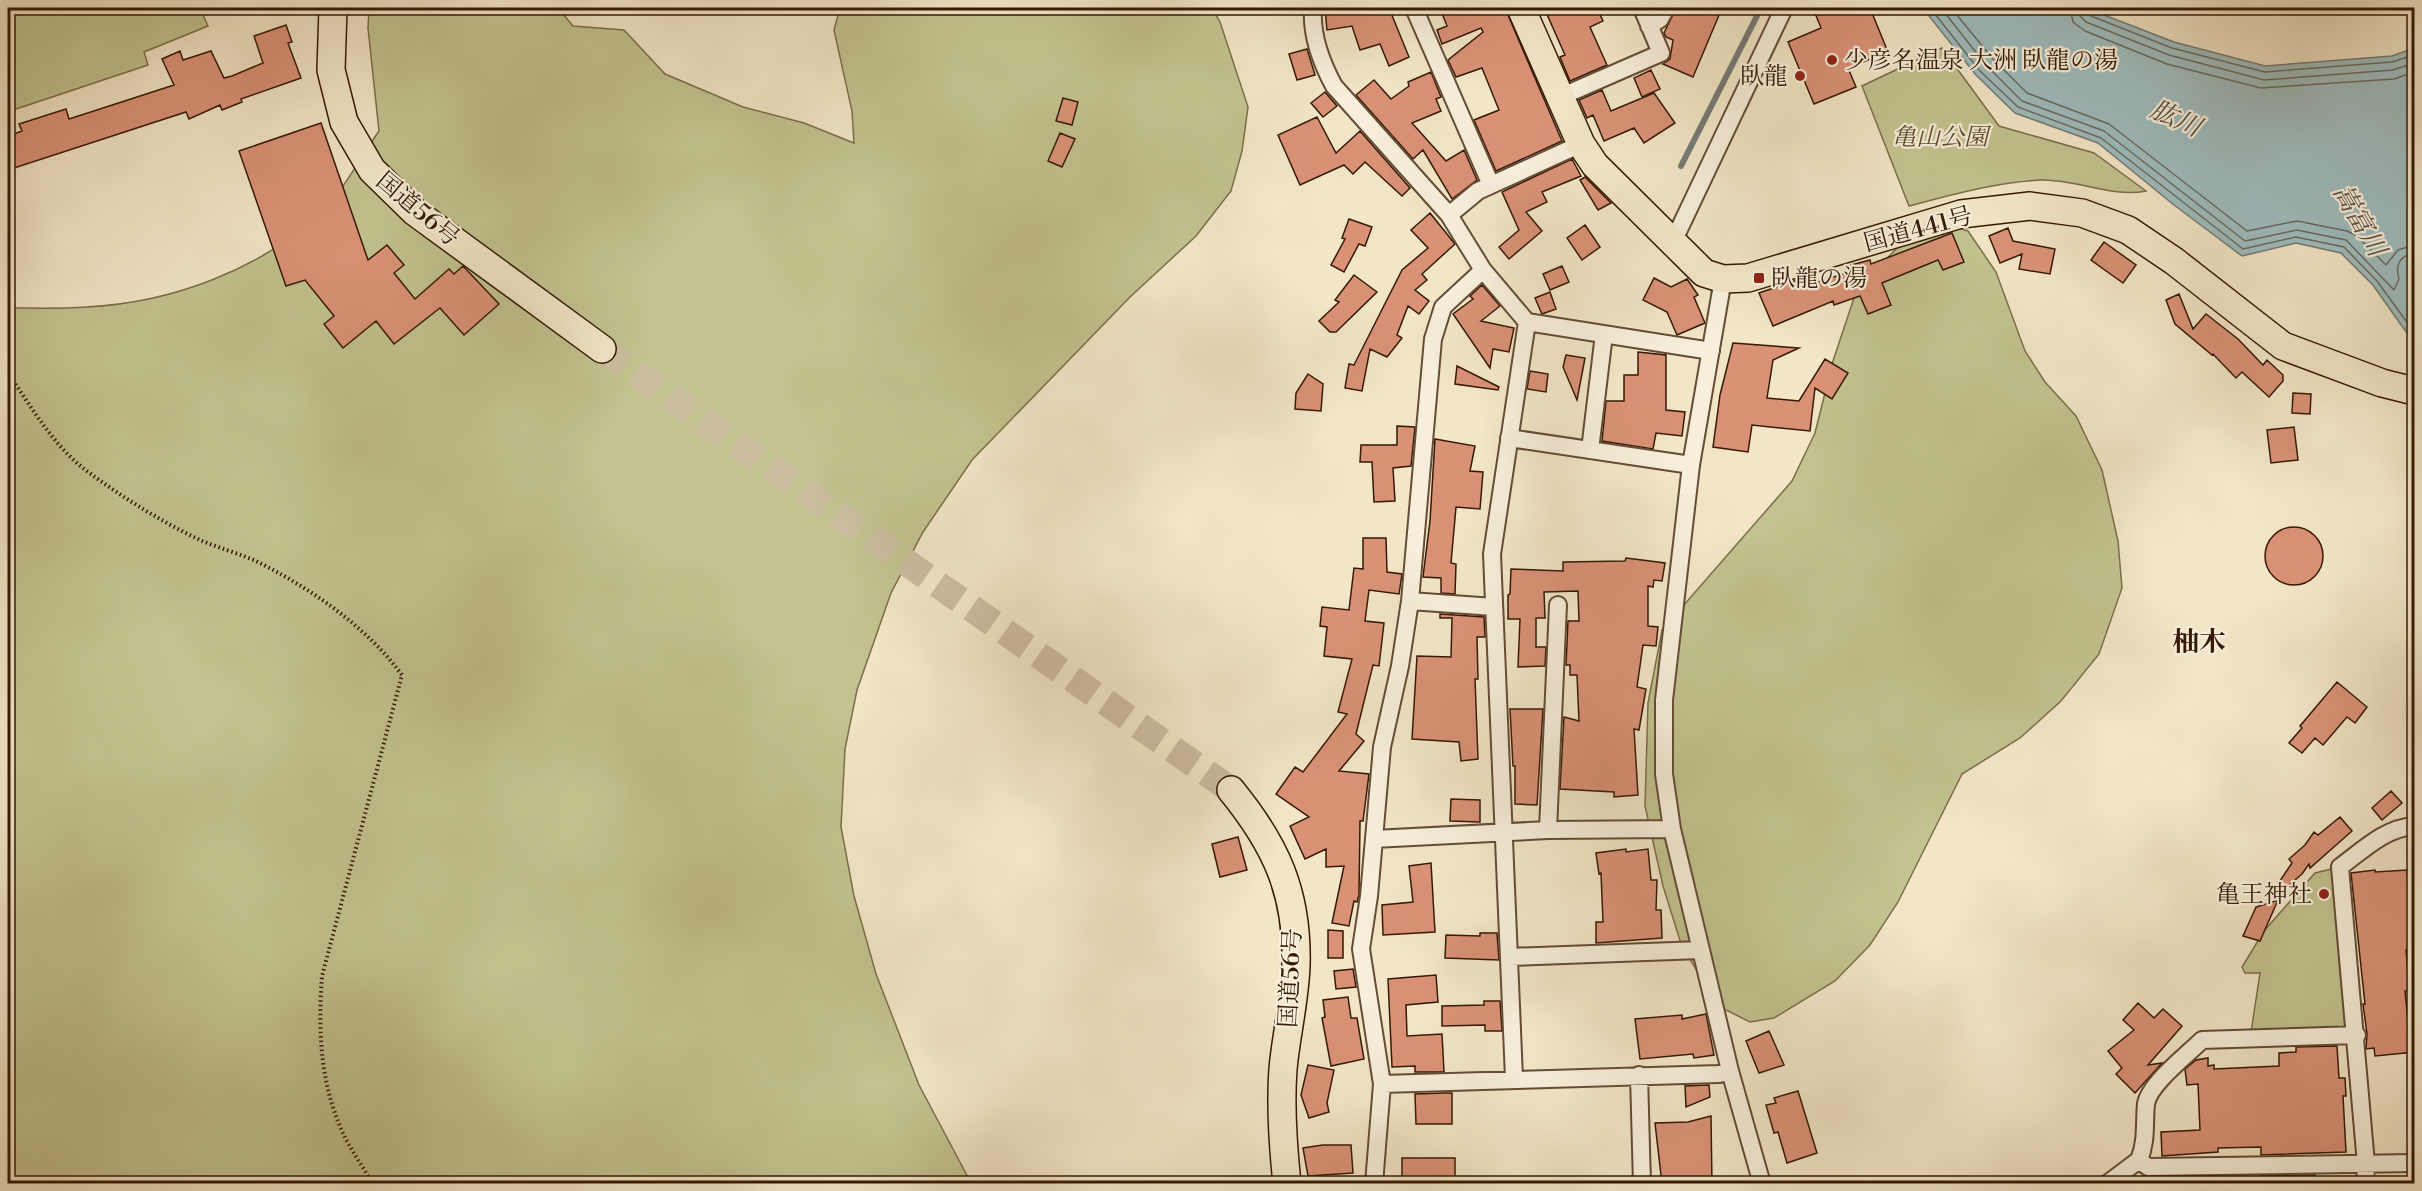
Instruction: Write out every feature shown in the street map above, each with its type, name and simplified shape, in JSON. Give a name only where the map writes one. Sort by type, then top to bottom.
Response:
[{"type":"highway","name":"国道56号","points":[[333,8],[331,70],[345,122],[372,170],[415,212],[602,349]]},
{"type":"highway","name":"国道441号","points":[[1521,8],[1581,144],[1607,180],[1704,273],[1723,279],[1748,279],[1961,214],[2030,206],[2082,213],[2128,230],[2175,261],[2283,346],[2382,383],[2415,391]]},
{"type":"highway","name":"国道56号","points":[[1232,790],[1259,823],[1279,860],[1293,908],[1296,965],[1283,1071],[1282,1134],[1287,1184]]},
{"type":"street","points":[[1313,8],[1312,23],[1322,63],[1334,86],[1449,215],[1483,270],[1527,322],[1711,351]]},
{"type":"street","points":[[1414,8],[1491,185]]},
{"type":"street","points":[[1560,97],[1660,53],[1642,8]]},
{"type":"street","points":[[1649,26],[1660,19],[1666,8]]},
{"type":"street","points":[[1673,242],[1785,8]]},
{"type":"street","points":[[1449,215],[1478,191],[1581,144]]},
{"type":"street","points":[[1374,1184],[1382,1084],[1360,949],[1369,896],[1382,747],[1400,666],[1410,602],[1433,339],[1443,307],[1483,270]]},
{"type":"street","points":[[1723,279],[1690,465],[1664,700],[1664,774],[1672,829],[1730,1071],[1762,1184]]},
{"type":"street","points":[[1514,1078],[1492,554],[1527,322]]},
{"type":"street","points":[[1590,450],[1604,334]]},
{"type":"street","points":[[1509,438],[1690,465]]},
{"type":"street","points":[[1410,602],[1494,608]]},
{"type":"street","points":[[1548,830],[1558,605]]},
{"type":"street","points":[[2365,1184],[2367,1164],[2357,1035],[2340,867],[2381,836],[2404,826],[2415,826]]},
{"type":"street","points":[[1374,839],[1548,830],[1672,829]]},
{"type":"street","points":[[1509,957],[1701,950]]},
{"type":"street","points":[[2107,1184],[2139,1160],[2145,1144],[2146,1101],[2155,1086],[2202,1040],[2357,1035]]},
{"type":"street","points":[[1382,1084],[1730,1071]]},
{"type":"street","points":[[1639,1075],[1642,1184]]},
{"type":"street","points":[[2139,1160],[2148,1167],[2415,1163]]},
{"type":"path","points":[[8,373],[51,436],[89,473],[162,520],[202,541],[256,561],[331,605],[388,655],[402,675],[322,976],[318,1023],[327,1092],[343,1133],[373,1184]]},
{"type":"green space","points":[[8,8],[200,8],[208,26],[144,52],[148,65],[13,110],[8,97]]},
{"type":"green space","points":[[369,8],[558,8],[573,26],[624,30],[665,74],[743,107],[804,123],[854,143],[852,111],[834,30],[840,8],[1212,8],[1220,22],[1248,107],[1242,151],[1231,191],[1196,236],[1130,297],[972,460],[923,532],[891,593],[857,690],[845,749],[841,827],[854,896],[876,974],[919,1085],[971,1183],[8,1183],[8,308],[86,307],[150,299],[213,280],[272,250],[299,231],[338,193],[379,131],[368,28]]},
{"type":"green space","name":"亀山公園","points":[[1942,48],[1999,126],[2094,153],[2146,191],[2120,192],[2054,180],[2024,181],[1957,193],[1909,206],[1862,86]]},
{"type":"green space","points":[[1941,223],[1968,231],[1996,272],[2025,351],[2045,382],[2076,416],[2102,470],[2118,541],[2122,588],[2099,654],[2061,701],[2020,738],[1962,774],[1898,902],[1870,945],[1835,981],[1774,1018],[1750,1022],[1720,1007],[1682,947],[1663,886],[1645,806],[1648,703],[1662,630],[1792,481],[1815,433],[1833,361],[1857,289],[1900,245]]},
{"type":"green space","points":[[2340,867],[2357,1035],[2250,1039],[2260,973],[2245,973],[2242,967],[2264,931],[2315,873]]},
{"type":"water","points":[[1927,8],[2086,8],[2174,42],[2265,66],[2392,56],[2414,48],[2414,266],[2410,269],[2414,277],[2414,285],[2410,287],[2414,292],[2414,337],[2411,339],[2373,285],[2341,253],[2296,243],[2242,256],[2174,205],[2098,143],[2015,113],[1976,75],[1929,16]]},
{"type":"building","points":[[1325,8],[1389,8],[1409,57],[1389,66],[1380,44],[1360,50],[1352,26],[1327,30]]},
{"type":"building","points":[[1440,8],[1505,8],[1562,141],[1496,171],[1474,120],[1499,110],[1482,68],[1456,77],[1448,60],[1483,32],[1481,28],[1442,44],[1437,30],[1447,26]]},
{"type":"building","points":[[1538,8],[1597,8],[1603,21],[1590,27],[1607,65],[1570,81],[1560,57],[1565,55],[1545,10],[1540,12]]},
{"type":"building","points":[[1676,8],[1722,8],[1693,77],[1663,64],[1670,59],[1673,40],[1666,37],[1664,33]]},
{"type":"building","name":"少彦名温泉 大洲 臥龍の湯","points":[[1813,8],[1870,8],[1888,52],[1848,68],[1856,87],[1814,104],[1788,42],[1821,28]]},
{"type":"building","points":[[286,25],[292,42],[288,43],[301,78],[241,99],[242,102],[222,110],[220,105],[189,119],[186,112],[8,170],[8,136],[22,131],[19,124],[66,109],[69,119],[174,85],[162,59],[180,51],[183,60],[211,51],[224,78],[232,76],[263,63],[254,36]]},
{"type":"building","points":[[1307,49],[1315,75],[1297,80],[1289,54]]},
{"type":"building","points":[[1651,70],[1660,89],[1642,97],[1634,78]]},
{"type":"building","points":[[1431,72],[1441,97],[1436,99],[1441,111],[1412,123],[1446,161],[1464,150],[1477,180],[1452,199],[1423,150],[1413,159],[1356,95],[1374,80],[1391,99],[1409,86],[1408,82]]},
{"type":"building","points":[[1602,90],[1611,111],[1654,93],[1675,123],[1644,143],[1634,128],[1604,141],[1593,115],[1587,118],[1579,100]]},
{"type":"building","points":[[1325,92],[1337,106],[1323,117],[1311,103]]},
{"type":"building","points":[[1063,98],[1078,102],[1072,125],[1056,121]]},
{"type":"building","points":[[1317,117],[1336,153],[1360,131],[1410,188],[1402,196],[1365,162],[1353,174],[1344,165],[1300,185],[1278,135]]},
{"type":"building","points":[[321,123],[368,260],[387,245],[404,265],[394,273],[415,299],[449,269],[454,274],[463,266],[499,304],[464,335],[440,308],[394,344],[376,321],[343,348],[324,324],[334,316],[305,280],[286,286],[239,151]]},
{"type":"building","points":[[1060,133],[1075,139],[1062,167],[1048,161]]},
{"type":"building","points":[[1572,159],[1581,176],[1542,192],[1547,202],[1526,212],[1542,231],[1509,259],[1499,247],[1519,230],[1502,192]]},
{"type":"building","points":[[1585,177],[1611,203],[1598,210],[1580,180]]},
{"type":"building","points":[[1430,213],[1455,244],[1422,274],[1427,280],[1415,290],[1429,301],[1419,314],[1408,306],[1397,335],[1402,338],[1387,357],[1370,349],[1362,391],[1345,388],[1349,364],[1354,365],[1402,270],[1428,248],[1411,230]]},
{"type":"building","points":[[1349,219],[1372,227],[1365,246],[1359,244],[1344,272],[1331,265],[1345,239],[1342,238]]},
{"type":"building","points":[[1585,225],[1600,247],[1582,260],[1567,238]]},
{"type":"building","points":[[2008,228],[2013,241],[2055,249],[2050,274],[2019,269],[2022,254],[2000,263],[1989,236]]},
{"type":"building","points":[[1952,233],[1964,262],[1943,270],[1938,260],[1882,283],[1891,305],[1868,314],[1860,296],[1834,305],[1833,301],[1773,326],[1759,293],[1809,276],[1812,284],[1852,271],[1851,265],[1870,260],[1871,264]]},
{"type":"building","points":[[2104,242],[2136,265],[2123,283],[2091,260]]},
{"type":"building","points":[[1562,266],[1569,282],[1550,290],[1543,274]]},
{"type":"building","points":[[1354,275],[1377,292],[1336,332],[1330,332],[1319,321],[1339,302],[1335,300]]},
{"type":"building","points":[[1654,278],[1671,287],[1687,279],[1698,295],[1694,297],[1705,323],[1677,335],[1667,312],[1643,300]]},
{"type":"building","points":[[1482,285],[1500,306],[1481,321],[1514,328],[1509,352],[1493,349],[1490,368],[1453,314],[1473,299],[1470,296]]},
{"type":"building","points":[[1550,292],[1556,309],[1542,314],[1535,298]]},
{"type":"building","points":[[2179,294],[2193,329],[2206,314],[2238,339],[2263,365],[2267,360],[2283,375],[2283,381],[2269,397],[2242,372],[2236,378],[2213,354],[2175,324],[2166,300]]},
{"type":"building","points":[[1733,343],[1799,348],[1773,360],[1767,398],[1799,401],[1825,359],[1848,373],[1832,399],[1815,388],[1810,431],[1752,425],[1748,452],[1713,447],[1720,395]]},
{"type":"building","points":[[1638,352],[1666,355],[1666,410],[1685,412],[1682,436],[1656,433],[1653,449],[1602,441],[1606,401],[1624,401],[1624,375],[1638,375]]},
{"type":"building","points":[[1566,355],[1585,358],[1577,400],[1563,367]]},
{"type":"building","points":[[1457,366],[1499,387],[1498,390],[1455,384]]},
{"type":"building","points":[[1530,371],[1548,374],[1546,392],[1527,389]]},
{"type":"building","points":[[1308,374],[1323,384],[1321,411],[1295,409],[1296,393]]},
{"type":"building","points":[[2293,393],[2311,394],[2310,414],[2292,413]]},
{"type":"building","points":[[1397,426],[1415,427],[1411,466],[1393,468],[1395,501],[1374,502],[1372,462],[1360,462],[1361,445],[1397,445]]},
{"type":"building","points":[[2294,427],[2298,460],[2271,463],[2267,430]]},
{"type":"building","points":[[1435,439],[1475,446],[1470,471],[1483,472],[1480,509],[1456,507],[1451,563],[1456,564],[1455,594],[1441,593],[1441,578],[1423,577],[1430,521]]},
{"type":"building","points":[[2294,527],[2305,529],[2318,540],[2323,556],[2321,567],[2310,580],[2294,585],[2283,583],[2270,572],[2265,556],[2267,545],[2278,532]]},
{"type":"building","points":[[1363,538],[1386,538],[1387,572],[1402,574],[1399,594],[1369,590],[1365,621],[1384,623],[1379,666],[1373,665],[1356,734],[1364,741],[1339,771],[1369,774],[1363,821],[1360,821],[1359,895],[1357,902],[1354,901],[1349,926],[1332,923],[1344,866],[1326,867],[1326,849],[1305,859],[1290,826],[1309,817],[1276,794],[1295,767],[1303,772],[1347,714],[1338,712],[1352,659],[1324,656],[1327,627],[1320,626],[1322,607],[1349,610],[1354,568],[1363,569]]},
{"type":"building","points":[[1626,558],[1665,563],[1662,581],[1654,580],[1653,587],[1648,586],[1648,626],[1658,627],[1656,646],[1643,645],[1637,687],[1646,689],[1639,730],[1634,729],[1638,795],[1614,797],[1614,792],[1560,789],[1564,717],[1579,721],[1577,675],[1570,675],[1570,665],[1566,665],[1568,621],[1579,621],[1578,591],[1544,592],[1545,618],[1536,618],[1536,647],[1546,647],[1545,666],[1518,667],[1520,619],[1508,619],[1511,569],[1563,571],[1563,562],[1625,561]]},
{"type":"building","points":[[1440,614],[1484,617],[1485,637],[1477,637],[1478,679],[1475,679],[1478,759],[1461,761],[1459,742],[1412,739],[1417,656],[1451,657],[1452,618],[1440,618]]},
{"type":"building","points":[[2337,682],[2367,707],[2355,723],[2347,717],[2323,745],[2315,738],[2302,753],[2289,743],[2302,728],[2300,726]]},
{"type":"building","points":[[1510,709],[1543,709],[1537,805],[1515,804],[1515,766],[1513,766]]},
{"type":"building","points":[[2391,791],[2402,803],[2382,820],[2372,808]]},
{"type":"building","points":[[1451,799],[1480,800],[1480,822],[1450,821]]},
{"type":"building","points":[[2340,817],[2352,831],[2310,868],[2309,864],[2302,874],[2275,897],[2271,894],[2292,863],[2289,859],[2305,845],[2314,832],[2318,835]]},
{"type":"building","points":[[1238,837],[1247,870],[1220,877],[1212,844]]},
{"type":"building","points":[[1626,849],[1626,852],[1648,849],[1651,880],[1657,880],[1656,910],[1661,910],[1662,938],[1596,943],[1596,922],[1603,922],[1601,873],[1599,874],[1596,853]]},
{"type":"building","points":[[1431,863],[1435,932],[1383,935],[1382,905],[1413,902],[1409,866]]},
{"type":"building","points":[[2375,870],[2375,872],[2407,870],[2407,874],[2415,873],[2415,949],[2406,950],[2410,990],[2405,991],[2409,1032],[2415,1031],[2415,1052],[2375,1056],[2374,1048],[2366,1049],[2367,1034],[2363,1004],[2365,1004],[2351,873]]},
{"type":"building","points":[[2278,900],[2260,941],[2243,936],[2256,907]]},
{"type":"building","points":[[1328,930],[1343,931],[1343,958],[1328,958]]},
{"type":"building","points":[[1480,933],[1497,933],[1499,960],[1445,958],[1446,935],[1480,936]]},
{"type":"building","points":[[1353,969],[1356,987],[1336,989],[1334,971]]},
{"type":"building","points":[[1436,975],[1438,1002],[1406,1005],[1407,1036],[1442,1034],[1444,1072],[1415,1072],[1415,1066],[1392,1067],[1388,979]]},
{"type":"building","points":[[1348,997],[1351,1018],[1357,1018],[1364,1059],[1331,1066],[1322,1018],[1325,1017],[1323,1000]]},
{"type":"building","points":[[1484,1001],[1500,1001],[1502,1031],[1485,1031],[1485,1025],[1442,1026],[1442,1006],[1484,1005]]},
{"type":"building","points":[[2138,1003],[2154,1018],[2163,1009],[2182,1026],[2148,1065],[2162,1063],[2135,1093],[2116,1074],[2122,1068],[2108,1051],[2134,1030],[2123,1020]]},
{"type":"building","points":[[1706,1014],[1714,1055],[1694,1058],[1693,1054],[1640,1059],[1635,1019],[1682,1015],[1682,1019]]},
{"type":"building","points":[[1769,1031],[1784,1065],[1759,1073],[1746,1041]]},
{"type":"building","points":[[2337,1046],[2339,1078],[2345,1078],[2346,1096],[2343,1096],[2346,1152],[2261,1155],[2261,1147],[2218,1148],[2218,1152],[2162,1156],[2161,1132],[2200,1130],[2198,1084],[2187,1085],[2185,1069],[2196,1060],[2208,1058],[2208,1066],[2214,1065],[2214,1069],[2279,1066],[2279,1053],[2296,1052],[2296,1047]]},
{"type":"building","points":[[1308,1065],[1334,1070],[1327,1103],[1329,1112],[1309,1118],[1301,1095]]},
{"type":"building","points":[[1709,1085],[1710,1097],[1686,1107],[1685,1086]]},
{"type":"building","points":[[1798,1091],[1817,1153],[1787,1163],[1778,1132],[1774,1133],[1766,1105],[1776,1103],[1774,1098]]},
{"type":"building","points":[[1452,1093],[1452,1124],[1416,1124],[1415,1094]]},
{"type":"building","points":[[1711,1116],[1712,1184],[1662,1184],[1655,1123],[1688,1122]]},
{"type":"building","points":[[1351,1145],[1353,1173],[1308,1176],[1303,1148]]},
{"type":"building","points":[[1402,1158],[1455,1158],[1455,1184],[1402,1184]]},
{"type":"building","points":[[2315,1175],[2315,1184],[2261,1184],[2261,1176]]},
{"type":"building","points":[[2163,1177],[2190,1177],[2191,1184],[2164,1184]]},
{"type":"waterway","points":[[1681,166],[1761,8]]},
{"type":"tunnel","points":[[602,349],[1231,790]]},
{"type":"place","name":"少彦名温泉 大洲 臥龍の湯","points":[[1832,60]]},
{"type":"place","name":"臥龍","points":[[1800,76]]},
{"type":"place","name":"臥龍の湯","points":[[1759,278]]},
{"type":"place","name":"亀王神社","points":[[2324,894]]},
{"type":"district","name":"柚木","points":[[2199,642]]},
{"type":"water label","name":"肱川","points":[[2176,118]]},
{"type":"water label","name":"嵩富川","points":[[2360,220]]}]
